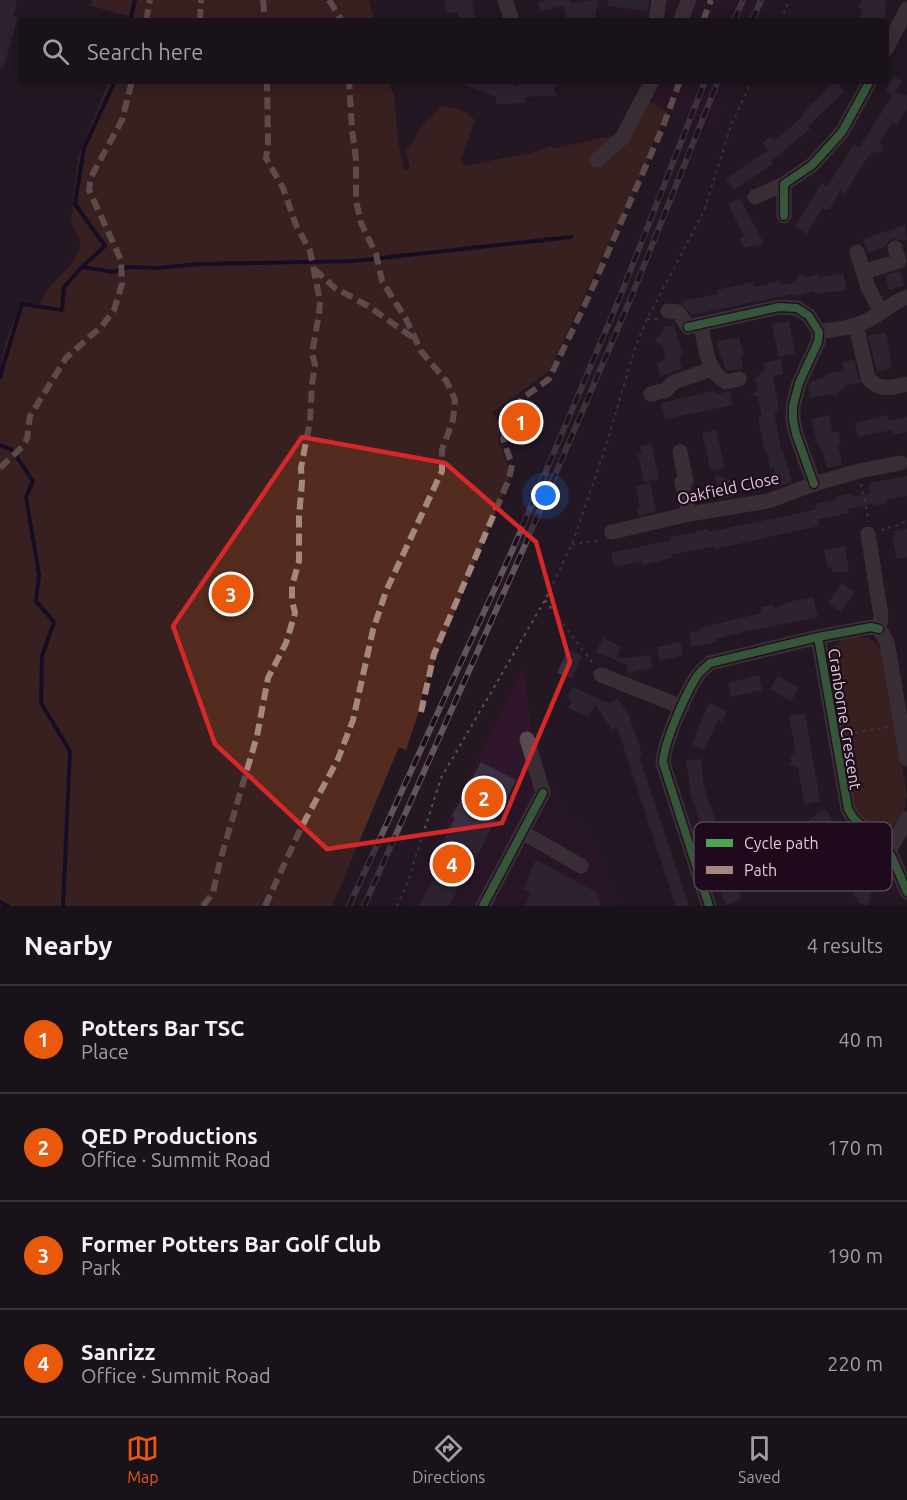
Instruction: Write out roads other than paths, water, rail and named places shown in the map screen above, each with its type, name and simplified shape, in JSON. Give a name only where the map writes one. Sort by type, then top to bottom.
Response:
[{"type":"street","points":[[505,0],[511,18]]},
{"type":"street","points":[[656,18],[659,0]]},
{"type":"street","points":[[681,18],[689,0]]},
{"type":"street","points":[[889,43],[907,9]]},
{"type":"street","points":[[597,160],[622,138],[650,84]]},
{"type":"street","points":[[755,197],[784,184],[812,165],[842,132],[868,84]]},
{"type":"street","points":[[784,184],[784,216]]},
{"type":"street","points":[[863,272],[899,261],[895,248]]},
{"type":"street","points":[[857,252],[868,287],[881,312]]},
{"type":"street","points":[[819,332],[856,325],[870,319],[894,302],[907,297]]},
{"type":"street","points":[[694,325],[790,306],[809,316],[819,332],[818,342],[799,383],[794,406],[796,434],[814,483]]},
{"type":"street","points":[[668,311],[678,312],[694,325],[718,378],[726,382],[739,379]]},
{"type":"street","points":[[856,325],[868,378],[872,383],[884,389],[907,384]]},
{"type":"street","points":[[651,394],[666,390],[674,382],[712,369]]},
{"type":"street","points":[[680,452],[686,481],[682,482],[689,514]]},
{"type":"street","name":"Oakfield Close","points":[[612,532],[689,514],[768,501],[814,483],[900,463]]},
{"type":"street","points":[[872,534],[881,616],[879,629],[887,642],[907,759]]},
{"type":"street","name":"Cranborne Crescent","points":[[694,860],[663,764],[663,754],[698,675],[710,663],[818,637],[871,627],[879,629]]},
{"type":"street","name":"Cranborne Crescent","points":[[818,637],[848,809],[856,822]]},
{"type":"street","points":[[601,675],[682,707]]},
{"type":"street","points":[[483,906],[543,793],[527,739]]},
{"type":"street","points":[[892,846],[907,819]]},
{"type":"street","points":[[522,832],[581,866]]},
{"type":"street","name":"Cranborne Crescent","points":[[892,858],[907,892]]},
{"type":"street","name":"Cranborne Crescent","points":[[704,891],[709,906]]},
{"type":"waterway","points":[[131,18],[135,0]]},
{"type":"waterway","points":[[0,376],[22,304],[62,310],[64,287],[105,246],[75,204],[84,148],[114,84]]},
{"type":"waterway","points":[[82,267],[113,272],[128,267],[354,261],[571,237]]},
{"type":"waterway","points":[[0,445],[12,450],[33,481],[26,497],[39,574],[36,601],[54,622],[42,656],[41,703],[70,751],[63,906]]},
{"type":"waterway","points":[[0,902],[8,906]]},
{"type":"railway","points":[[735,18],[743,0]]},
{"type":"railway","points":[[753,18],[761,0]]},
{"type":"railway","points":[[349,906],[512,551],[620,297],[704,84]]},
{"type":"railway","points":[[364,906],[522,552],[630,300],[717,84]]},
{"type":"place","name":"Potters Bar TSC","points":[[521,422]]},
{"type":"place","name":"Former Potters Bar Golf Club","points":[[231,594]]},
{"type":"place","name":"QED Productions","points":[[484,798]]},
{"type":"place","name":"Sanrizz","points":[[452,864]]}]
